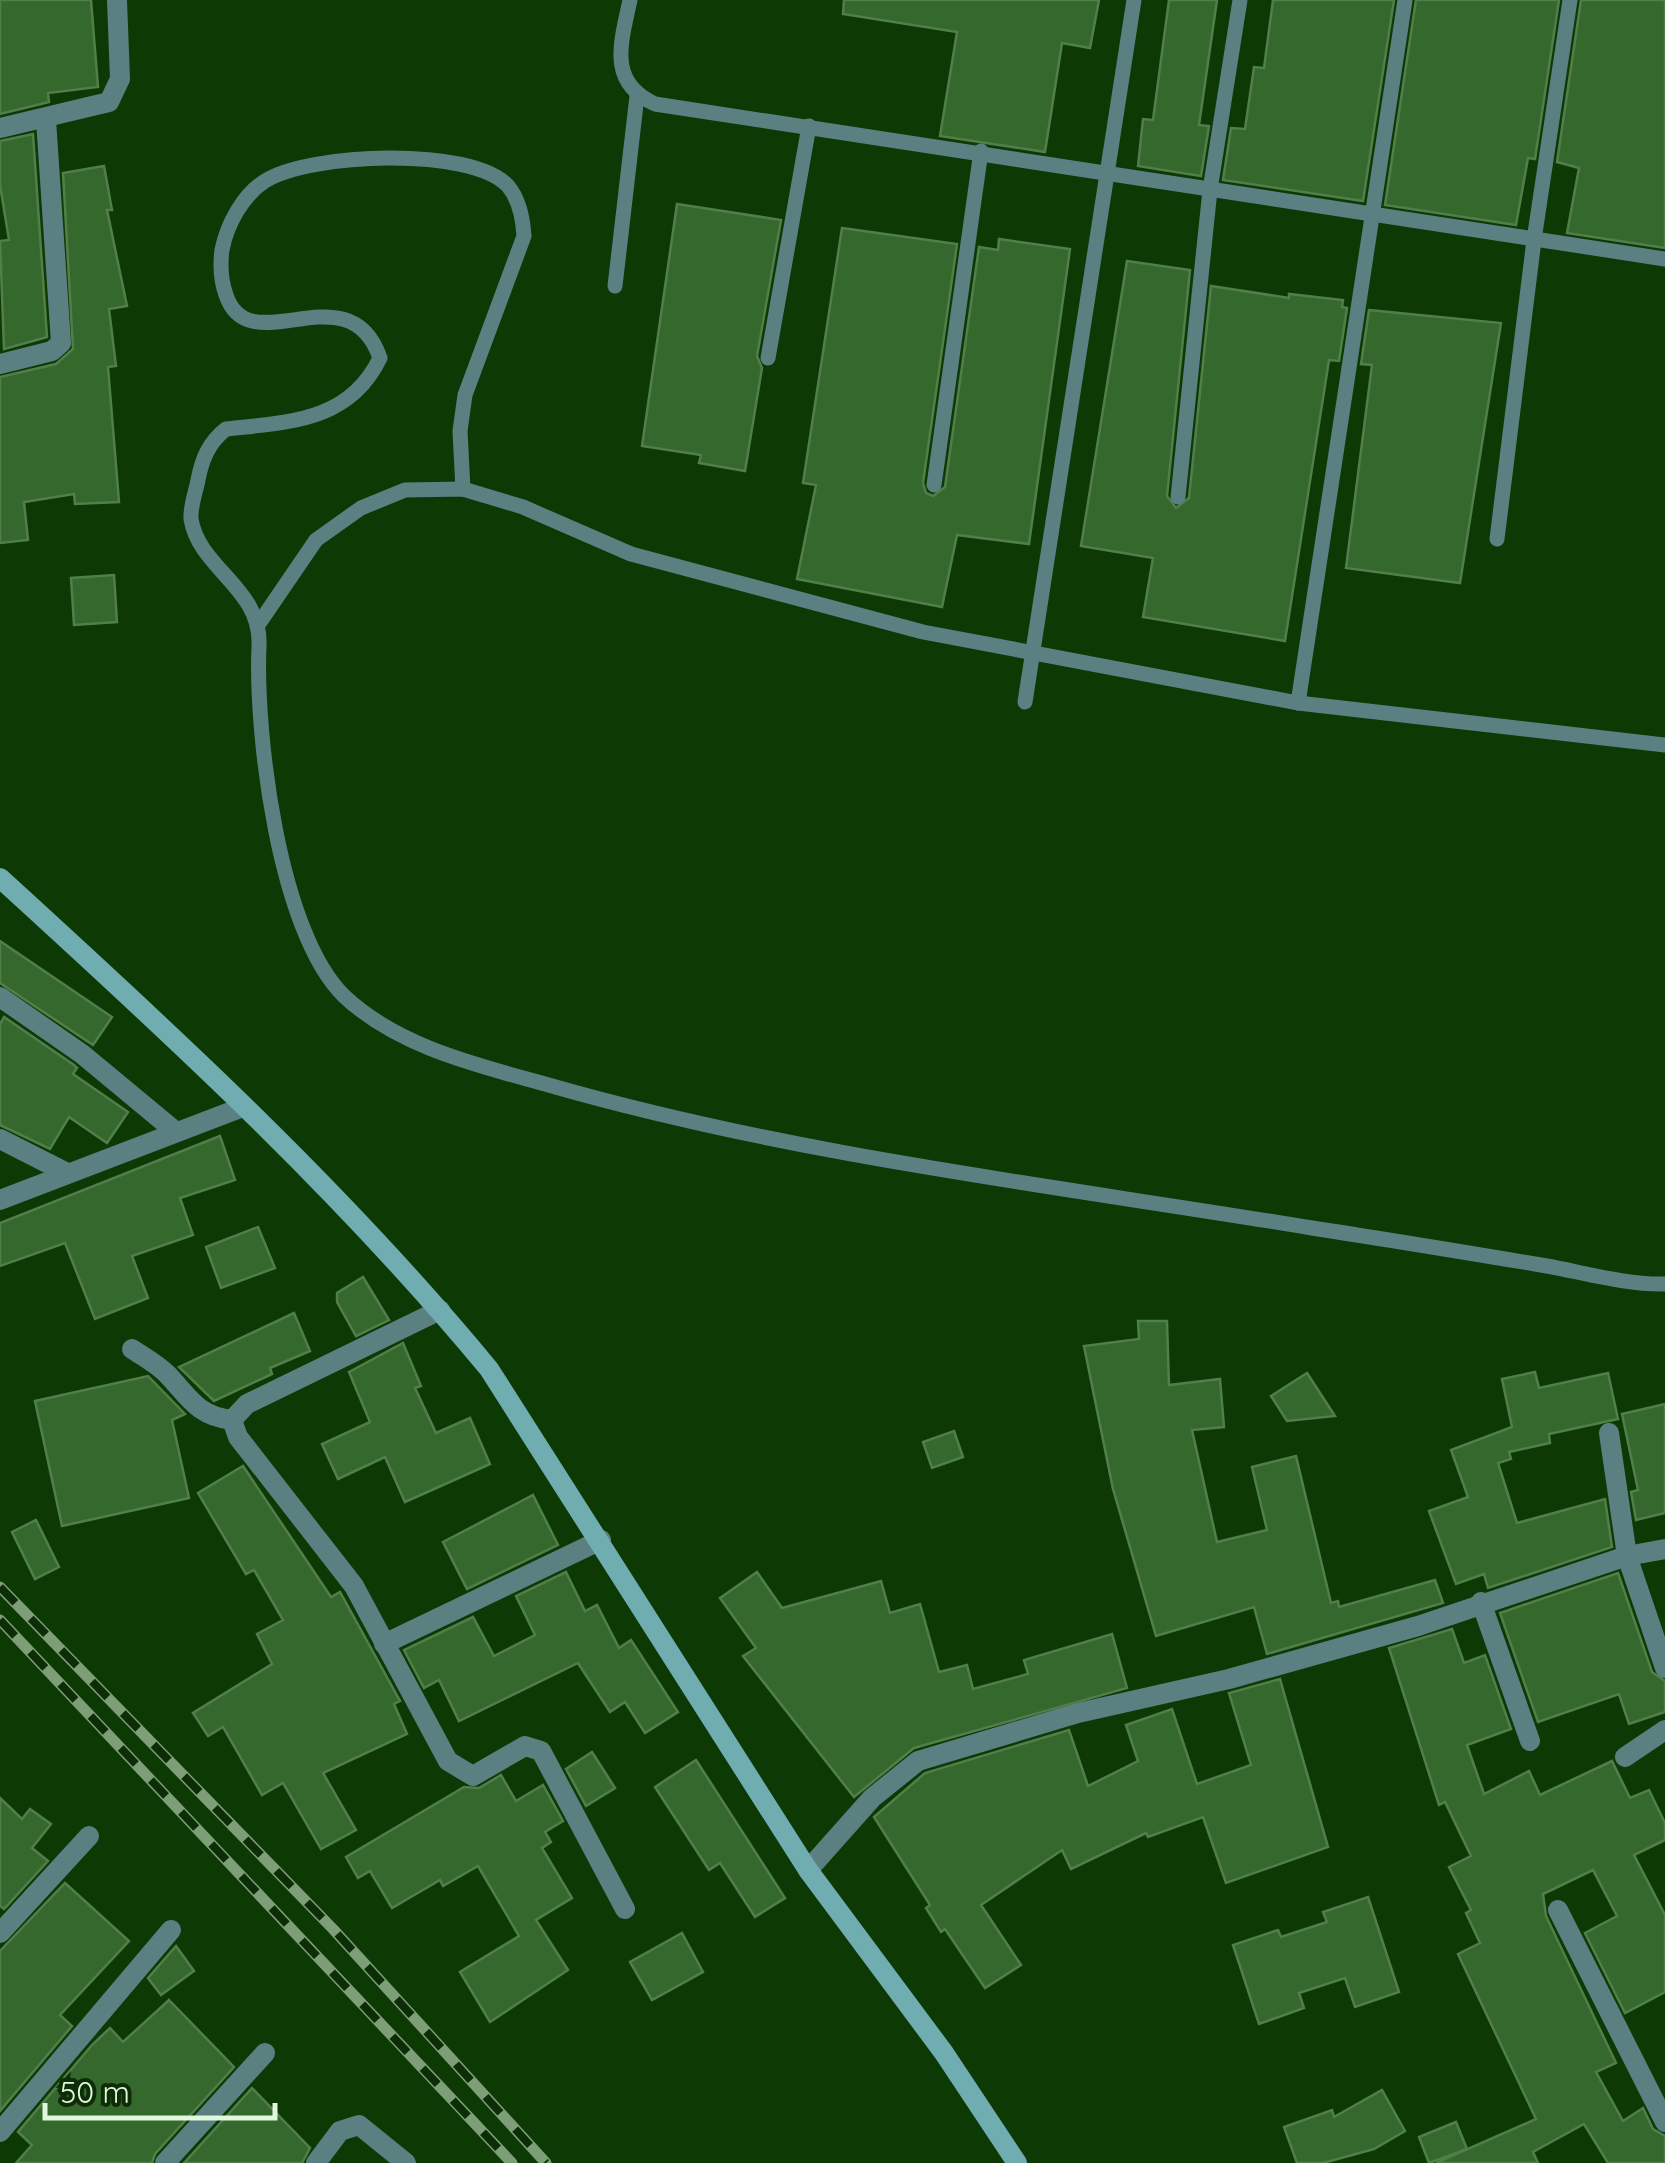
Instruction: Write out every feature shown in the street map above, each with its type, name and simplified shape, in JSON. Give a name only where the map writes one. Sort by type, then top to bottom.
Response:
[{"type":"street","points":[[0,128],[99,108],[116,92],[120,79],[117,0]]},
{"type":"street","points":[[0,364],[52,351],[61,343],[46,120]]},
{"type":"street","points":[[0,878],[243,1108],[440,1310],[489,1369],[808,1870],[944,2054],[1016,2163]]},
{"type":"street","points":[[0,998],[82,1054],[176,1132]]},
{"type":"street","points":[[0,1200],[243,1108]]},
{"type":"street","points":[[0,1139],[66,1174]]},
{"type":"street","points":[[232,1420],[247,1404],[440,1310]]},
{"type":"street","points":[[132,1349],[164,1371],[196,1410],[212,1418],[232,1420]]},
{"type":"street","points":[[232,1420],[238,1437],[354,1586],[448,1762],[472,1776],[525,1746],[541,1751],[625,1908]]},
{"type":"street","points":[[1608,1433],[1627,1556],[1665,1668]]},
{"type":"street","points":[[384,1644],[601,1540]]},
{"type":"street","points":[[808,1870],[872,1798],[918,1761],[1078,1713],[1229,1679],[1361,1642],[1627,1556],[1665,1550]]},
{"type":"street","points":[[1480,1602],[1530,1741]]},
{"type":"street","points":[[1625,1757],[1665,1730]]},
{"type":"street","points":[[0,1933],[89,1836]]},
{"type":"street","points":[[1558,1910],[1665,2122]]},
{"type":"street","points":[[0,2132],[171,1930]]},
{"type":"street","points":[[165,2163],[265,2053]]},
{"type":"street","points":[[316,2163],[340,2130],[358,2125],[406,2163]]},
{"type":"lane","points":[[630,0],[619,51],[620,74],[637,96],[655,104],[1109,170],[1210,190],[1665,260]]},
{"type":"lane","points":[[1026,702],[1134,0]]},
{"type":"lane","points":[[1178,497],[1210,190],[1240,0]]},
{"type":"lane","points":[[1298,703],[1405,0]]},
{"type":"lane","points":[[1497,539],[1534,240],[1570,0]]},
{"type":"lane","points":[[615,286],[637,96]]},
{"type":"lane","points":[[768,358],[809,126]]},
{"type":"lane","points":[[934,485],[981,152]]},
{"type":"lane","points":[[260,622],[204,546],[191,518],[207,450],[226,429],[325,414],[351,400],[380,358],[367,331],[352,321],[316,315],[256,322],[241,318],[230,307],[220,268],[222,248],[229,226],[249,194],[267,179],[323,162],[393,160],[475,168],[508,186],[524,221],[524,236],[465,395],[460,431],[463,489]]},
{"type":"lane","points":[[1665,745],[1298,703],[922,632],[631,554],[523,507],[463,489],[405,490],[362,508],[316,540],[260,622],[259,722],[266,778],[301,926],[320,966],[344,996],[375,1019],[432,1049],[598,1099],[948,1173],[1665,1284]]},
{"type":"building","points":[[0,0],[91,0],[98,87],[48,93],[49,102],[0,114]]},
{"type":"building","points":[[844,0],[1099,0],[1090,48],[1062,43],[1045,152],[940,136],[957,32],[843,14]]},
{"type":"building","points":[[1169,0],[1217,0],[1199,125],[1209,126],[1201,176],[1138,166],[1143,119],[1153,120]]},
{"type":"building","points":[[1273,0],[1394,0],[1363,201],[1223,180],[1231,128],[1245,129],[1254,67],[1264,68]]},
{"type":"building","points":[[1416,0],[1559,0],[1535,159],[1528,158],[1516,225],[1385,205]]},
{"type":"building","points":[[1581,0],[1665,0],[1665,248],[1567,233],[1579,168],[1557,162]]},
{"type":"building","points":[[33,134],[47,337],[4,349],[0,241],[9,240],[0,185],[0,141]]},
{"type":"building","points":[[104,166],[112,210],[107,210],[127,306],[109,309],[116,366],[108,367],[119,502],[75,504],[74,494],[24,502],[28,540],[0,543],[0,377],[56,364],[73,349],[63,173]]},
{"type":"building","points":[[677,204],[781,220],[757,356],[762,368],[745,471],[699,463],[701,455],[642,446]]},
{"type":"building","points":[[842,228],[957,244],[923,483],[926,493],[933,496],[945,487],[979,247],[998,250],[999,239],[1070,249],[1029,544],[957,535],[942,607],[797,579],[816,485],[803,483]]},
{"type":"building","points":[[1127,261],[1190,270],[1167,496],[1176,508],[1189,498],[1211,286],[1289,298],[1289,294],[1343,300],[1342,307],[1347,308],[1339,361],[1329,360],[1285,641],[1143,617],[1153,558],[1081,546]]},
{"type":"building","points":[[1369,310],[1501,323],[1460,583],[1346,568],[1372,365],[1361,364]]},
{"type":"building","points":[[114,575],[117,622],[74,625],[71,578]]},
{"type":"building","points":[[0,941],[112,1017],[93,1045],[0,983]]},
{"type":"building","points":[[4,1017],[74,1065],[77,1068],[73,1074],[128,1112],[107,1143],[69,1117],[50,1149],[0,1125],[0,1024]]},
{"type":"building","points":[[220,1136],[235,1180],[180,1198],[193,1235],[132,1256],[148,1298],[95,1319],[65,1243],[0,1266],[0,1223]]},
{"type":"building","points":[[258,1227],[275,1268],[221,1288],[206,1247]]},
{"type":"building","points":[[363,1277],[389,1320],[356,1336],[337,1302],[337,1293]]},
{"type":"building","points":[[294,1313],[310,1351],[270,1368],[272,1374],[214,1401],[179,1367]]},
{"type":"building","points":[[1138,1321],[1167,1321],[1169,1385],[1220,1379],[1224,1427],[1192,1430],[1217,1542],[1267,1530],[1252,1467],[1296,1456],[1331,1603],[1338,1601],[1339,1607],[1435,1580],[1443,1603],[1267,1654],[1254,1607],[1156,1636],[1113,1489],[1084,1346],[1139,1339]]},
{"type":"building","points":[[403,1343],[421,1386],[415,1388],[436,1433],[470,1418],[490,1464],[405,1502],[385,1457],[338,1479],[322,1444],[370,1422],[349,1372]]},
{"type":"building","points":[[1535,1372],[1539,1388],[1608,1373],[1618,1419],[1549,1434],[1550,1443],[1509,1452],[1511,1459],[1498,1463],[1517,1523],[1605,1499],[1612,1547],[1488,1588],[1484,1574],[1456,1584],[1429,1511],[1468,1497],[1451,1450],[1512,1427],[1502,1379]]},
{"type":"building","points":[[1307,1373],[1335,1416],[1287,1421],[1271,1396]]},
{"type":"building","points":[[148,1376],[185,1414],[172,1420],[189,1498],[62,1526],[35,1401]]},
{"type":"building","points":[[1665,1404],[1665,1513],[1636,1520],[1631,1492],[1638,1490],[1622,1414]]},
{"type":"building","points":[[954,1431],[963,1457],[932,1468],[923,1442]]},
{"type":"building","points":[[243,1466],[331,1597],[340,1592],[400,1701],[394,1704],[407,1734],[323,1773],[356,1830],[321,1849],[283,1783],[262,1795],[223,1727],[208,1736],[193,1713],[272,1664],[257,1634],[283,1620],[254,1570],[246,1574],[198,1493]]},
{"type":"building","points":[[533,1495],[558,1545],[467,1589],[443,1542]]},
{"type":"building","points":[[36,1520],[59,1567],[35,1579],[12,1532]]},
{"type":"building","points":[[566,1572],[585,1611],[597,1605],[619,1648],[631,1640],[678,1712],[645,1733],[625,1702],[610,1712],[578,1663],[459,1721],[439,1680],[424,1688],[404,1650],[473,1617],[494,1656],[535,1635],[516,1596]]},
{"type":"building","points":[[757,1572],[782,1608],[881,1581],[890,1613],[920,1604],[939,1672],[967,1665],[973,1689],[1028,1674],[1024,1660],[1112,1634],[1127,1688],[914,1748],[854,1797],[743,1656],[756,1648],[720,1598]]},
{"type":"building","points":[[1618,1573],[1652,1672],[1665,1681],[1665,1712],[1629,1724],[1619,1694],[1538,1722],[1500,1613]]},
{"type":"building","points":[[1452,1629],[1464,1663],[1485,1655],[1511,1729],[1467,1745],[1484,1794],[1529,1771],[1540,1795],[1612,1761],[1630,1798],[1649,1790],[1665,1823],[1665,1840],[1634,1855],[1665,1915],[1665,1992],[1625,2013],[1585,1933],[1617,1916],[1593,1870],[1543,1894],[1546,1916],[1616,2063],[1596,2072],[1623,2121],[1643,2108],[1653,2129],[1665,2136],[1665,2163],[1608,2163],[1584,2124],[1533,2152],[1538,2163],[1436,2163],[1536,2119],[1458,1954],[1480,1943],[1466,1913],[1471,1910],[1449,1867],[1471,1856],[1445,1802],[1439,1805],[1389,1648]]},
{"type":"building","points":[[1280,1679],[1328,1847],[1226,1883],[1203,1817],[1148,1837],[1146,1833],[1071,1869],[1062,1850],[981,1905],[1021,1965],[985,1988],[945,1929],[941,1932],[926,1908],[930,1905],[874,1817],[925,1773],[1069,1730],[1088,1786],[1138,1761],[1126,1725],[1172,1709],[1197,1784],[1251,1765],[1229,1693]]},
{"type":"building","points":[[592,1752],[615,1788],[586,1806],[566,1769]]},
{"type":"building","points":[[696,1760],[785,1898],[755,1917],[720,1863],[709,1870],[655,1787]]},
{"type":"building","points":[[501,1775],[516,1801],[543,1785],[563,1821],[545,1832],[551,1842],[542,1848],[572,1898],[536,1920],[568,1970],[490,2022],[460,1972],[519,1936],[478,1866],[443,1886],[440,1880],[392,1908],[370,1871],[358,1878],[346,1857],[464,1787],[479,1788]]},
{"type":"building","points":[[0,1798],[22,1819],[30,1809],[51,1824],[32,1848],[48,1861],[4,1909],[0,1906]]},
{"type":"building","points":[[65,1883],[129,1941],[60,2015],[72,2026],[0,2111],[0,1951]]},
{"type":"building","points":[[1368,1897],[1399,1992],[1355,2007],[1345,1978],[1299,1993],[1304,2008],[1259,2024],[1233,1945],[1278,1930],[1281,1937],[1327,1922],[1323,1912]]},
{"type":"building","points":[[682,1933],[703,1972],[652,2000],[630,1962]]},
{"type":"building","points":[[176,1946],[194,1971],[161,1995],[148,1978]]},
{"type":"building","points":[[169,2000],[234,2067],[155,2154],[152,2163],[16,2163],[32,2145],[18,2132],[92,2045],[110,2028],[123,2042]]},
{"type":"building","points":[[252,2088],[310,2148],[302,2163],[184,2163]]},
{"type":"building","points":[[1382,2090],[1405,2131],[1374,2149],[1323,2163],[1297,2163],[1284,2127],[1332,2110],[1334,2117]]},
{"type":"building","points":[[1456,2122],[1467,2149],[1429,2163],[1419,2137]]},
{"type":"railway","points":[[0,1587],[333,1929],[546,2163]]},
{"type":"railway","points":[[0,1620],[512,2163]]}]
